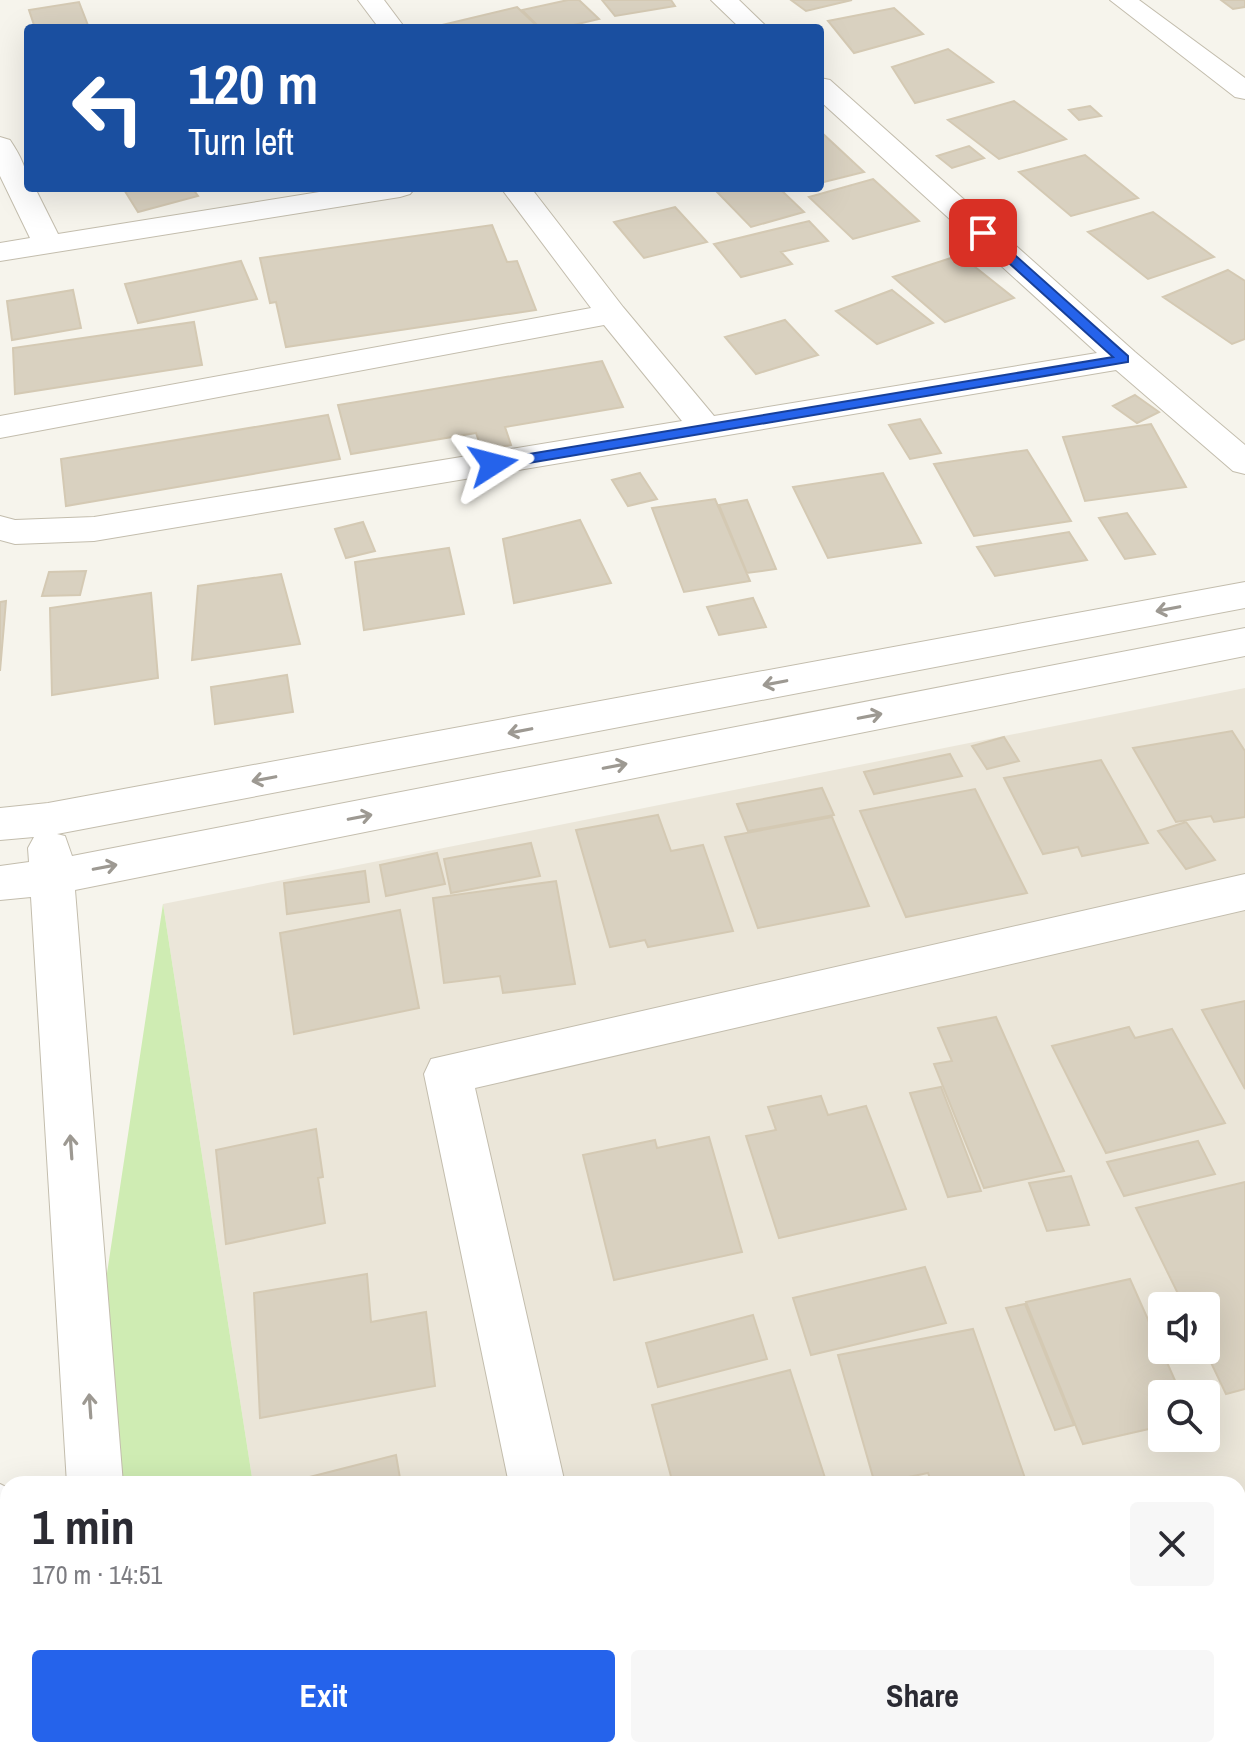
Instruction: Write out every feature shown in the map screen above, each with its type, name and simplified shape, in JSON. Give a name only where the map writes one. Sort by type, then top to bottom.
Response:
[{"type":"street","points":[[371,0],[389,24]]},
{"type":"street","points":[[724,0],[751,24]]},
{"type":"street","points":[[1123,0],[1245,91]]},
{"type":"street","points":[[824,90],[1123,359],[1245,463]]},
{"type":"street","points":[[0,146],[48,244]]},
{"type":"street","points":[[0,252],[375,192]]},
{"type":"street","points":[[519,192],[612,314],[707,430]]},
{"type":"street","points":[[0,427],[612,314]]},
{"type":"street","points":[[0,528],[15,532],[94,529],[1123,359]]},
{"type":"street","points":[[0,824],[48,819],[1245,595]]},
{"type":"street","points":[[0,883],[52,877],[1245,642]]},
{"type":"street","points":[[48,819],[94,1476]]},
{"type":"street","points":[[535,1476],[448,1074],[1245,892]]},
{"type":"shaded area","points":[[1245,688],[1245,1476],[252,1476],[163,904]]},
{"type":"green space","points":[[163,904],[252,1476],[76,1476]]},
{"type":"building","points":[[579,0],[599,19],[578,24],[536,24],[522,10]]},
{"type":"building","points":[[602,0],[671,0],[675,6],[615,16]]},
{"type":"building","points":[[791,0],[852,0],[806,11]]},
{"type":"building","points":[[1221,0],[1245,0],[1245,7],[1233,9]]},
{"type":"building","points":[[79,2],[87,24],[34,24],[29,10]]},
{"type":"building","points":[[517,7],[535,24],[446,24]]},
{"type":"building","points":[[894,8],[923,34],[854,53],[828,21]]},
{"type":"building","points":[[948,49],[993,82],[915,103],[892,67]]},
{"type":"building","points":[[1014,101],[1066,139],[999,159],[948,120]]},
{"type":"building","points":[[1090,106],[1101,116],[1079,120],[1069,110]]},
{"type":"building","points":[[824,135],[864,172],[824,182]]},
{"type":"building","points":[[969,146],[984,158],[952,168],[937,156]]},
{"type":"building","points":[[1085,155],[1138,198],[1071,216],[1019,172]]},
{"type":"building","points":[[873,179],[919,221],[853,239],[809,197]]},
{"type":"building","points":[[126,192],[195,192],[198,196],[138,212]]},
{"type":"building","points":[[717,192],[783,192],[804,212],[751,227]]},
{"type":"building","points":[[675,207],[707,242],[644,258],[614,222]]},
{"type":"building","points":[[1153,212],[1214,257],[1148,279],[1088,232]]},
{"type":"building","points":[[809,221],[828,241],[781,252],[792,264],[741,277],[714,244]]},
{"type":"building","points":[[492,225],[507,262],[517,261],[536,310],[286,347],[276,302],[270,303],[260,258]]},
{"type":"building","points":[[960,255],[1014,298],[945,322],[893,277]]},
{"type":"building","points":[[241,261],[257,299],[138,323],[125,284]]},
{"type":"building","points":[[1228,270],[1245,281],[1245,339],[1232,344],[1163,297]]},
{"type":"building","points":[[73,290],[81,328],[12,340],[7,301]]},
{"type":"building","points":[[892,290],[933,323],[877,344],[836,311]]},
{"type":"building","points":[[785,320],[818,355],[756,374],[725,337]]},
{"type":"building","points":[[194,322],[202,365],[15,394],[13,348]]},
{"type":"building","points":[[602,361],[623,407],[505,427],[511,445],[482,450],[476,433],[351,454],[338,405]]},
{"type":"building","points":[[1135,395],[1159,412],[1137,423],[1113,406]]},
{"type":"building","points":[[328,415],[340,459],[66,506],[61,459]]},
{"type":"building","points":[[920,419],[941,453],[910,459],[889,425]]},
{"type":"building","points":[[1151,424],[1186,487],[1085,501],[1063,437]]},
{"type":"building","points":[[1027,450],[1071,521],[974,536],[934,464]]},
{"type":"building","points":[[640,473],[657,499],[628,506],[612,480]]},
{"type":"building","points":[[883,473],[921,543],[828,558],[793,487]]},
{"type":"building","points":[[715,499],[750,581],[684,592],[652,508]]},
{"type":"building","points":[[747,500],[776,569],[747,573],[719,505]]},
{"type":"building","points":[[1127,513],[1155,554],[1125,559],[1099,518]]},
{"type":"building","points":[[580,520],[611,583],[514,603],[503,539]]},
{"type":"building","points":[[363,522],[375,551],[346,558],[335,529]]},
{"type":"building","points":[[1069,532],[1087,560],[995,576],[977,547]]},
{"type":"building","points":[[449,548],[464,614],[364,630],[355,562]]},
{"type":"building","points":[[86,571],[80,595],[42,596],[49,572]]},
{"type":"building","points":[[281,574],[300,644],[192,660],[198,586]]},
{"type":"building","points":[[151,593],[158,678],[52,695],[50,608]]},
{"type":"building","points":[[753,598],[766,627],[719,635],[707,607]]},
{"type":"building","points":[[6,601],[0,671],[0,602]]},
{"type":"building","points":[[287,675],[293,712],[215,724],[211,687]]},
{"type":"building","points":[[1232,731],[1245,751],[1245,817],[1214,822],[1211,816],[1176,822],[1133,748]]},
{"type":"building","points":[[1004,737],[1019,761],[987,769],[972,746]]},
{"type":"building","points":[[950,754],[962,776],[874,794],[864,772]]},
{"type":"building","points":[[1101,760],[1148,843],[1082,856],[1078,847],[1043,854],[1004,778]]},
{"type":"building","points":[[822,788],[834,815],[748,831],[737,804]]},
{"type":"building","points":[[975,789],[1027,893],[906,917],[860,811]]},
{"type":"building","points":[[658,815],[671,851],[703,845],[733,931],[648,947],[645,940],[610,947],[576,830]]},
{"type":"building","points":[[832,817],[869,906],[758,928],[725,837]]},
{"type":"building","points":[[1186,822],[1215,860],[1186,869],[1158,831]]},
{"type":"building","points":[[531,843],[540,876],[451,893],[444,859]]},
{"type":"building","points":[[437,853],[445,884],[386,896],[380,865]]},
{"type":"building","points":[[365,871],[369,902],[287,914],[284,883]]},
{"type":"building","points":[[556,881],[575,984],[503,993],[500,976],[444,983],[433,898]]},
{"type":"building","points":[[400,910],[419,1008],[294,1034],[280,933]]},
{"type":"building","points":[[1245,1001],[1245,1089],[1202,1010]]},
{"type":"building","points":[[996,1017],[1064,1171],[984,1188],[934,1064],[952,1061],[938,1028]]},
{"type":"building","points":[[1129,1027],[1135,1038],[1172,1029],[1225,1123],[1106,1153],[1052,1046]]},
{"type":"building","points":[[941,1087],[981,1191],[948,1197],[910,1093]]},
{"type":"building","points":[[821,1096],[828,1115],[866,1106],[906,1209],[779,1238],[746,1136],[776,1130],[768,1107]]},
{"type":"building","points":[[316,1129],[323,1177],[318,1178],[325,1223],[226,1244],[216,1150]]},
{"type":"building","points":[[709,1137],[742,1252],[614,1280],[583,1155],[655,1140],[657,1148]]},
{"type":"building","points":[[1198,1141],[1215,1174],[1124,1196],[1107,1162]]},
{"type":"building","points":[[1071,1176],[1089,1225],[1047,1231],[1029,1183]]},
{"type":"building","points":[[1245,1182],[1245,1389],[1226,1394],[1212,1364],[1220,1364],[1220,1292],[1177,1292],[1136,1208]]},
{"type":"building","points":[[925,1267],[946,1323],[811,1355],[793,1298]]},
{"type":"building","points":[[367,1274],[371,1322],[426,1312],[435,1386],[260,1418],[254,1293]]},
{"type":"building","points":[[1130,1279],[1148,1320],[1148,1364],[1168,1364],[1175,1380],[1148,1380],[1148,1429],[1083,1444],[1026,1302]]},
{"type":"building","points":[[1025,1304],[1074,1425],[1055,1430],[1006,1308]]},
{"type":"building","points":[[753,1315],[767,1359],[658,1387],[646,1343]]},
{"type":"building","points":[[973,1329],[1024,1476],[929,1476],[928,1473],[873,1476],[838,1355]]},
{"type":"building","points":[[790,1370],[824,1476],[671,1476],[652,1405]]},
{"type":"building","points":[[396,1455],[400,1476],[313,1476]]},
{"type":"route","points":[[493,464],[1123,359],[983,233]]}]
